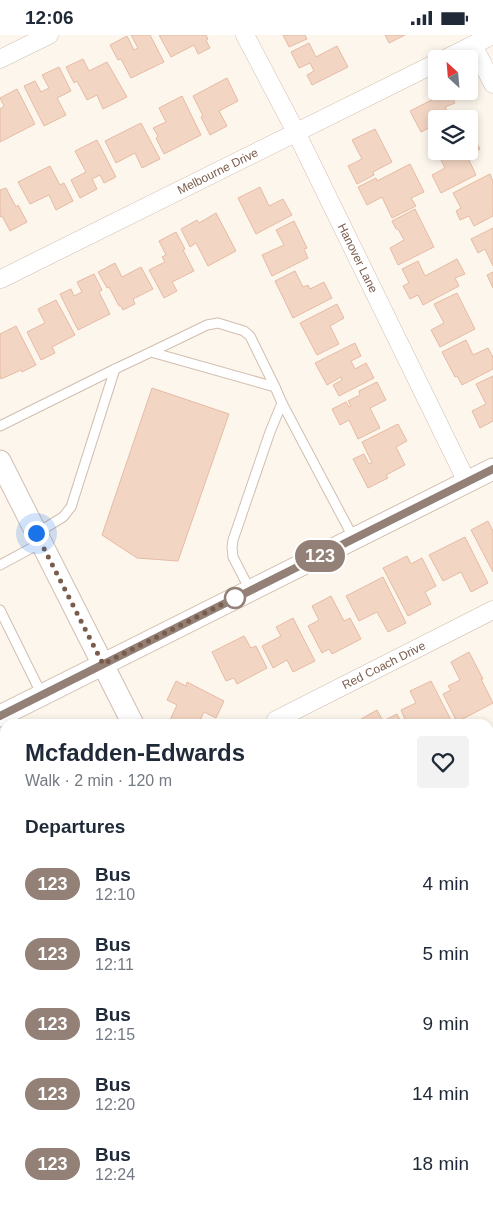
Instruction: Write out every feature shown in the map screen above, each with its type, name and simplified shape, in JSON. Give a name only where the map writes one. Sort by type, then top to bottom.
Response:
[{"type":"street","points":[[0,59],[49,35]]},
{"type":"street","name":"Hanover Lane","points":[[245,35],[296,133],[467,482]]},
{"type":"street","points":[[463,50],[493,35]]},
{"type":"street","points":[[473,45],[493,84]]},
{"type":"street","name":"Melbourne Drive","points":[[1,279],[428,67]]},
{"type":"street","points":[[0,716],[493,469]]},
{"type":"street","points":[[2,471],[39,538],[103,664],[128,719]]},
{"type":"street","name":"Red Coach Drive","points":[[282,719],[493,610]]},
{"type":"lane","points":[[0,426],[207,325],[218,323],[244,331],[250,336],[282,403],[354,539]]},
{"type":"lane","points":[[151,352],[274,387]]},
{"type":"lane","points":[[0,565],[39,538],[63,517],[71,507],[115,369]]},
{"type":"lane","points":[[250,591],[233,557],[233,540],[270,432],[282,403]]},
{"type":"lane","points":[[0,610],[42,695]]},
{"type":"building","points":[[131,35],[150,35],[164,62],[131,78],[121,59],[118,60],[110,45],[127,36],[134,50],[138,48]]},
{"type":"building","points":[[159,35],[206,35],[210,48],[198,54],[194,45],[171,57]]},
{"type":"building","points":[[283,35],[305,35],[307,39],[289,47]]},
{"type":"building","points":[[385,35],[405,35],[389,43]]},
{"type":"building","points":[[309,43],[316,57],[337,46],[348,67],[312,85],[307,75],[314,71],[310,63],[299,68],[291,52]]},
{"type":"building","points":[[83,59],[89,71],[107,62],[127,97],[103,109],[97,95],[87,100],[77,81],[74,83],[66,67]]},
{"type":"building","points":[[59,67],[71,91],[57,98],[66,115],[44,126],[24,86],[35,81],[41,92],[49,88],[42,75]]},
{"type":"building","points":[[227,78],[238,101],[219,111],[227,126],[210,135],[193,96]]},
{"type":"building","points":[[17,89],[35,124],[0,142],[0,109],[4,106],[0,98]]},
{"type":"building","points":[[182,96],[201,135],[164,154],[153,128],[166,122],[159,108]]},
{"type":"building","points":[[431,100],[454,100],[455,103],[445,107],[447,110],[428,110],[428,128],[421,132],[410,111]]},
{"type":"building","points":[[141,123],[160,159],[142,168],[135,153],[116,163],[105,141]]},
{"type":"building","points":[[375,129],[392,162],[373,172],[374,175],[357,184],[348,166],[362,159],[352,140]]},
{"type":"building","points":[[97,140],[116,177],[104,183],[100,175],[92,179],[97,189],[80,198],[71,180],[86,172],[75,151]]},
{"type":"building","points":[[441,160],[469,160],[476,175],[441,193],[432,175],[445,168]]},
{"type":"building","points":[[410,164],[424,192],[411,198],[416,206],[392,218],[382,197],[367,205],[358,187],[376,178],[377,181]]},
{"type":"building","points":[[50,166],[60,185],[64,183],[73,201],[56,210],[49,195],[30,204],[18,182]]},
{"type":"building","points":[[490,174],[493,181],[493,216],[474,226],[469,216],[460,220],[456,211],[461,208],[453,193]]},
{"type":"building","points":[[260,187],[269,206],[283,199],[292,215],[256,234],[238,198]]},
{"type":"building","points":[[6,188],[27,222],[10,231],[2,216],[0,217],[0,190]]},
{"type":"building","points":[[415,209],[434,247],[398,265],[390,248],[404,240],[392,221]]},
{"type":"building","points":[[216,213],[236,251],[208,266],[196,243],[190,247],[181,229],[197,220],[199,223]]},
{"type":"building","points":[[294,221],[307,248],[304,249],[308,258],[272,276],[262,255],[284,245],[276,230]]},
{"type":"building","points":[[493,228],[493,266],[485,249],[478,253],[471,239]]},
{"type":"building","points":[[176,232],[194,271],[172,282],[177,291],[164,298],[149,270],[165,262],[162,257],[166,255],[159,241]]},
{"type":"building","points":[[457,259],[465,274],[455,278],[459,286],[423,305],[418,295],[410,299],[403,286],[409,283],[402,269],[418,261],[425,276]]},
{"type":"building","points":[[115,263],[122,277],[141,267],[153,289],[133,299],[135,304],[123,310],[98,272]]},
{"type":"building","points":[[295,271],[303,287],[308,285],[310,289],[324,282],[332,298],[293,318],[275,281]]},
{"type":"building","points":[[493,272],[493,288],[487,275]]},
{"type":"building","points":[[94,274],[102,290],[99,292],[110,314],[78,330],[60,294],[71,289],[74,296],[82,292],[77,282]]},
{"type":"building","points":[[457,293],[475,329],[440,347],[431,330],[444,323],[434,304]]},
{"type":"building","points":[[56,300],[75,335],[52,347],[55,353],[41,360],[27,332],[45,323],[38,309]]},
{"type":"building","points":[[337,304],[344,318],[330,326],[339,344],[317,355],[300,323]]},
{"type":"building","points":[[16,326],[36,365],[1,379],[0,334]]},
{"type":"building","points":[[466,340],[473,355],[488,348],[493,357],[493,369],[462,385],[457,376],[455,377],[442,352]]},
{"type":"building","points":[[355,343],[361,356],[351,361],[355,369],[366,363],[374,378],[339,396],[333,385],[342,380],[341,377],[327,385],[315,363]]},
{"type":"building","points":[[493,376],[493,421],[480,428],[472,411],[486,404],[476,384]]},
{"type":"building","points":[[377,382],[386,400],[370,408],[380,428],[358,439],[349,420],[340,425],[332,409],[346,402],[349,407],[351,406],[348,401],[360,395],[359,391]]},
{"type":"building","points":[[152,388],[229,414],[178,561],[137,558],[102,535]]},
{"type":"building","points":[[398,424],[407,441],[396,447],[405,465],[386,475],[388,478],[368,488],[353,459],[364,454],[369,464],[372,463],[362,442]]},
{"type":"building","points":[[488,521],[493,531],[493,572],[471,530]]},
{"type":"building","points":[[465,537],[488,583],[471,592],[461,572],[443,581],[429,555]]},
{"type":"building","points":[[407,556],[411,564],[422,558],[436,586],[425,592],[431,604],[408,616],[383,568]]},
{"type":"building","points":[[383,577],[406,623],[388,632],[377,612],[359,621],[346,596]]},
{"type":"building","points":[[331,596],[344,621],[350,618],[361,639],[332,654],[329,649],[322,653],[308,626],[319,620],[312,606]]},
{"type":"building","points":[[293,618],[315,661],[293,672],[287,660],[273,668],[262,646],[281,636],[276,627]]},
{"type":"building","points":[[244,636],[251,648],[256,646],[267,668],[237,684],[234,678],[226,681],[212,652]]},
{"type":"building","points":[[469,652],[493,703],[463,719],[456,719],[443,694],[451,690],[448,686],[460,680],[451,662]]},
{"type":"building","points":[[176,681],[186,686],[187,682],[224,701],[216,718],[204,712],[200,719],[170,719],[177,705],[167,700]]},
{"type":"building","points":[[431,681],[450,719],[405,719],[401,710],[416,703],[410,691]]},
{"type":"building","points":[[377,710],[382,719],[361,719]]},
{"type":"building","points":[[397,714],[400,719],[387,719]]},
{"type":"bus line","name":"123","points":[[0,716],[493,469]]},
{"type":"route","points":[[36,533],[103,664],[235,598]]}]
